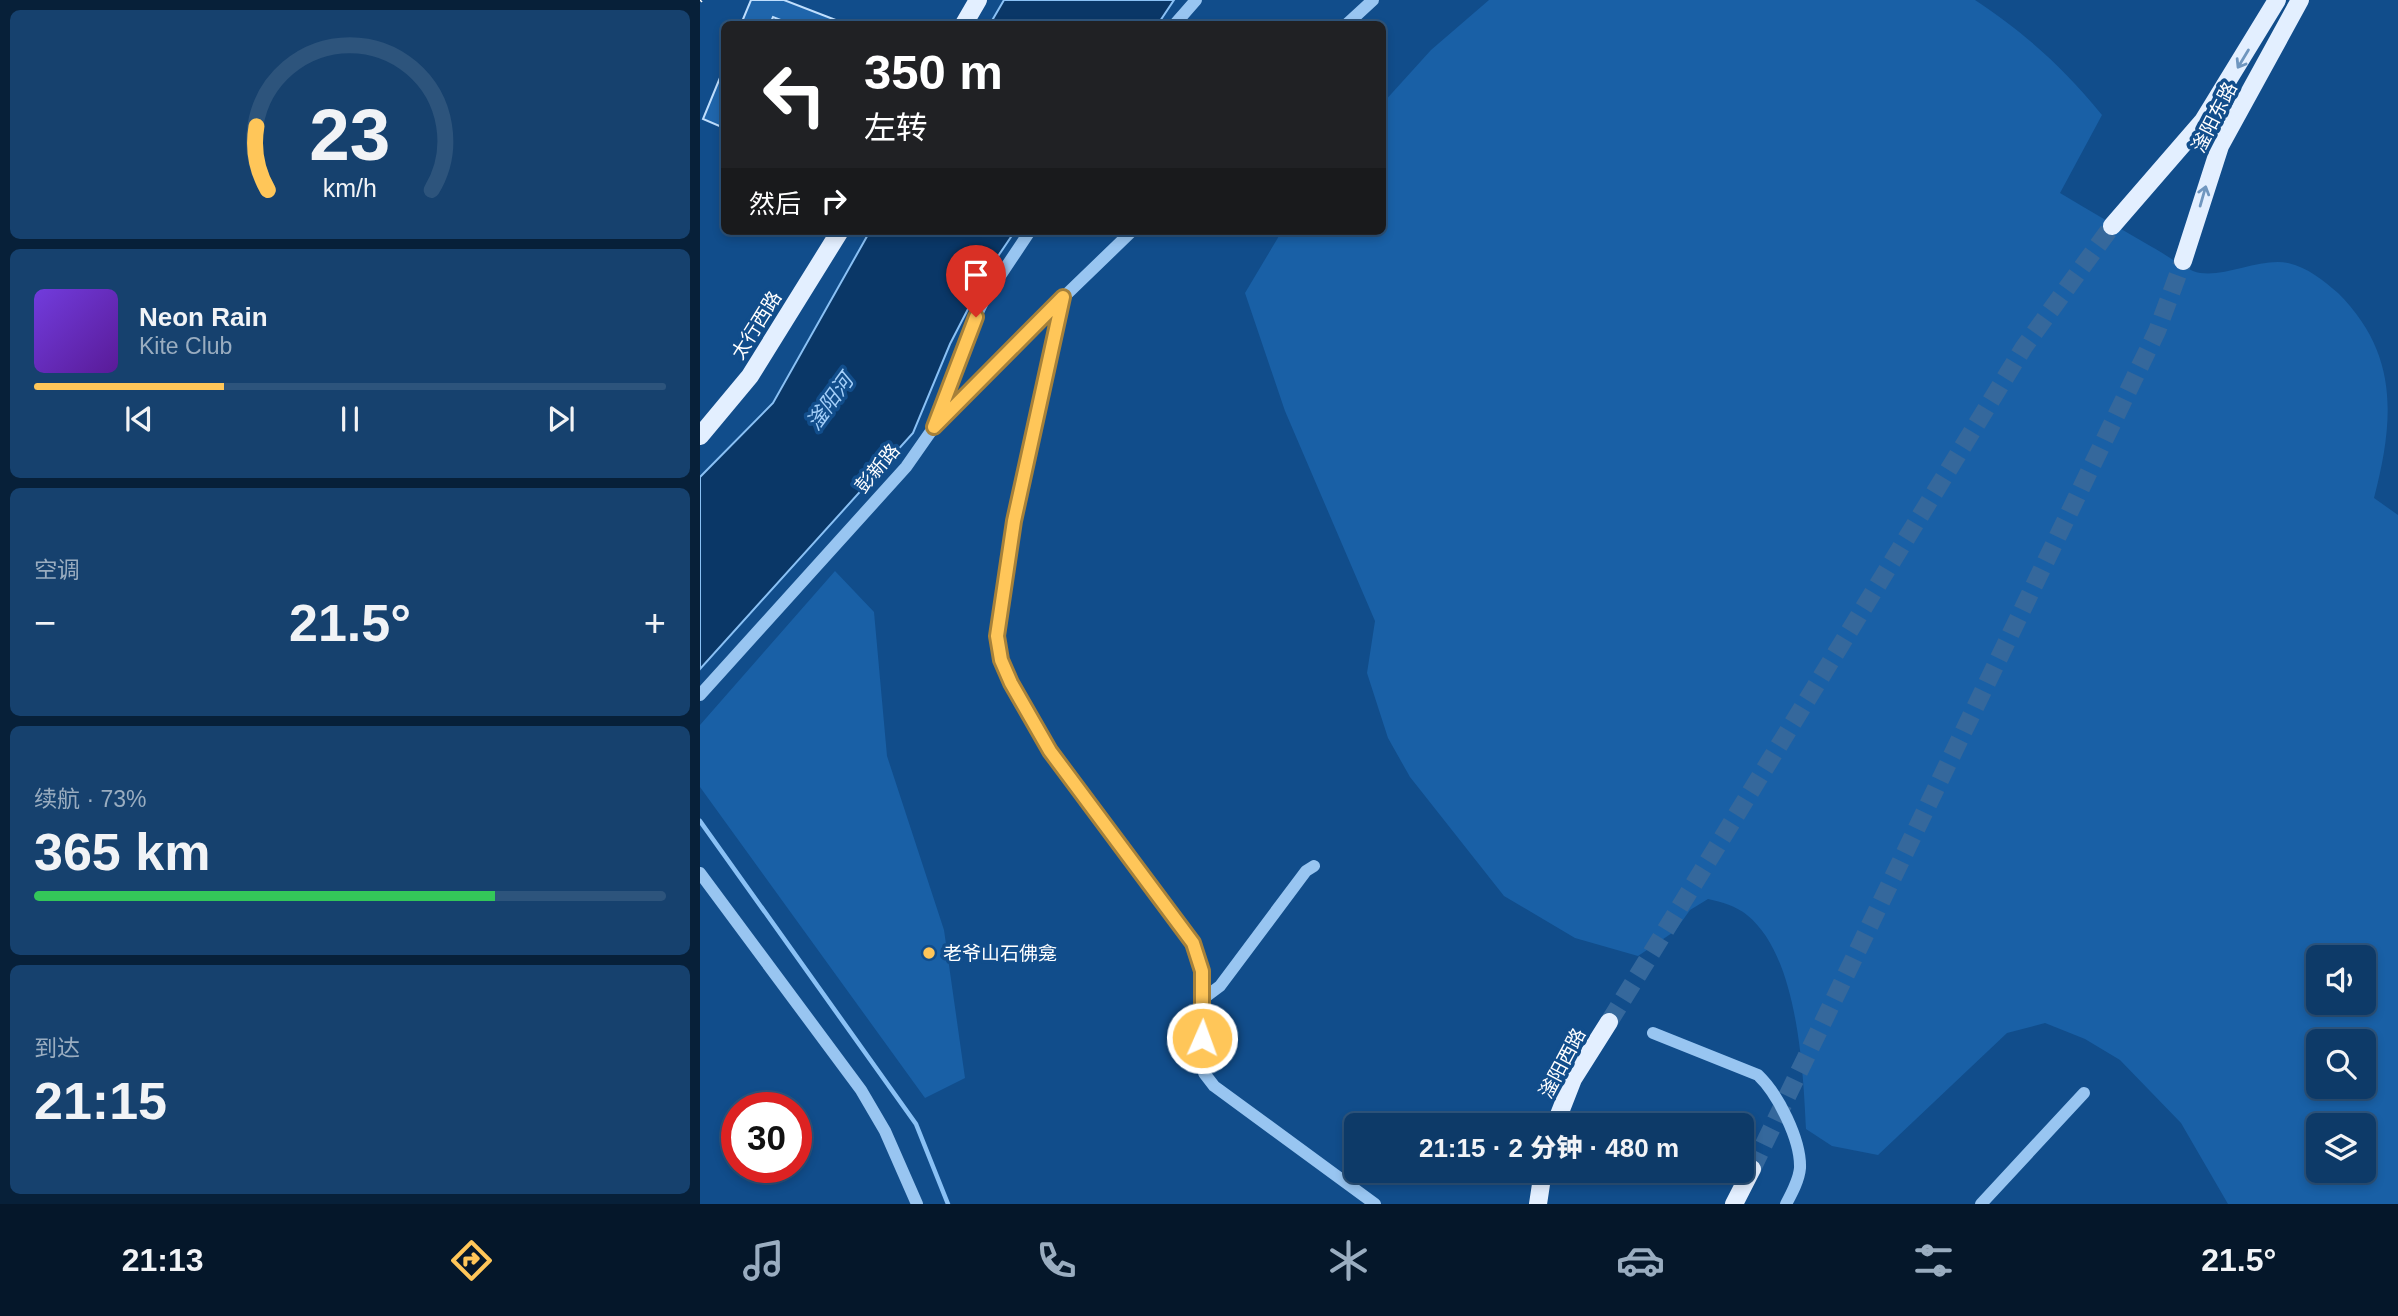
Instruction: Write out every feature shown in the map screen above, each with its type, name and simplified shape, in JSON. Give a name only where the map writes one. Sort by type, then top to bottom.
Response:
[{"type":"main road","points":[[966,21],[978,0]]},
{"type":"main road","name":"滏阳东路","points":[[2112,226],[2203,121],[2277,0]]},
{"type":"main road","name":"滏阳东路","points":[[2183,261],[2220,146],[2300,0]]},
{"type":"main road","name":"太行西路","points":[[700,436],[750,376],[838,235]]},
{"type":"main road","name":"滏阳西路","points":[[1560,1113],[1573,1079],[1609,1022]]},
{"type":"main road","points":[[1538,1204],[1541,1183]]},
{"type":"main road","points":[[1734,1204],[1745,1183]]},
{"type":"street","points":[[1178,21],[1196,0]]},
{"type":"street","points":[[1350,21],[1373,0]]},
{"type":"street","name":"彭新路","points":[[700,695],[906,467],[934,427],[968,333],[984,300],[1027,235]]},
{"type":"street","points":[[934,427],[1128,235]]},
{"type":"street","points":[[1063,297],[1014,521],[997,636],[1001,660],[1050,751],[1193,943],[1202,971],[1204,1073],[1214,1086],[1375,1204]]},
{"type":"street","points":[[1204,998],[1220,986],[1306,871],[1314,866]]},
{"type":"street","points":[[700,873],[861,1090],[885,1131],[917,1204]]},
{"type":"street","points":[[1653,1033],[1758,1075],[1771,1087],[1778,1098],[1800,1156],[1800,1172],[1786,1204]]},
{"type":"street","points":[[1981,1204],[2084,1093]]},
{"type":"shaded area","points":[[1489,0],[1975,0],[2043,52],[2102,115],[2060,193],[2193,271],[2215,273],[2265,263],[2288,263],[2321,279],[2338,293],[2358,316],[2372,339],[2381,363],[2388,413],[2386,440],[2374,498],[2398,515],[2398,1204],[2228,1204],[2181,1123],[2120,1060],[2085,1039],[2045,1023],[2007,1033],[1878,1155],[1832,1146],[1806,1129],[1803,1076],[1787,985],[1777,957],[1764,934],[1747,915],[1729,905],[1708,899],[1690,910],[1675,931],[1638,956],[1575,938],[1504,896],[1410,777],[1388,738],[1367,673],[1375,621],[1285,411],[1245,293],[1280,235],[1386,235],[1386,100],[1431,50]]},
{"type":"shaded area","points":[[835,571],[874,612],[887,756],[944,930],[965,1078],[925,1098],[700,787],[700,725]]},
{"type":"water","points":[[1004,0],[1174,0],[1160,21],[992,21]]},
{"type":"water","name":"滏阳河","points":[[868,235],[1012,235],[986,274],[950,344],[913,433],[700,669],[700,477],[773,403]]},
{"type":"building","points":[[751,0],[784,0],[838,21],[783,21],[773,17],[771,21],[742,21]]},
{"type":"building","points":[[721,75],[721,127],[703,119]]},
{"type":"waterway","points":[[700,821],[916,1124],[948,1204]]},
{"type":"tunnel","points":[[1609,1022],[2024,347],[2112,226]]},
{"type":"tunnel","points":[[1754,1165],[2157,331],[2183,261]]},
{"type":"place","name":"老爷山石佛龛","points":[[929,953]]},
{"type":"route","points":[[976,317],[934,427],[1063,297],[1014,521],[997,636],[1001,660],[1050,751],[1193,943],[1202,971],[1202,1038]]}]
